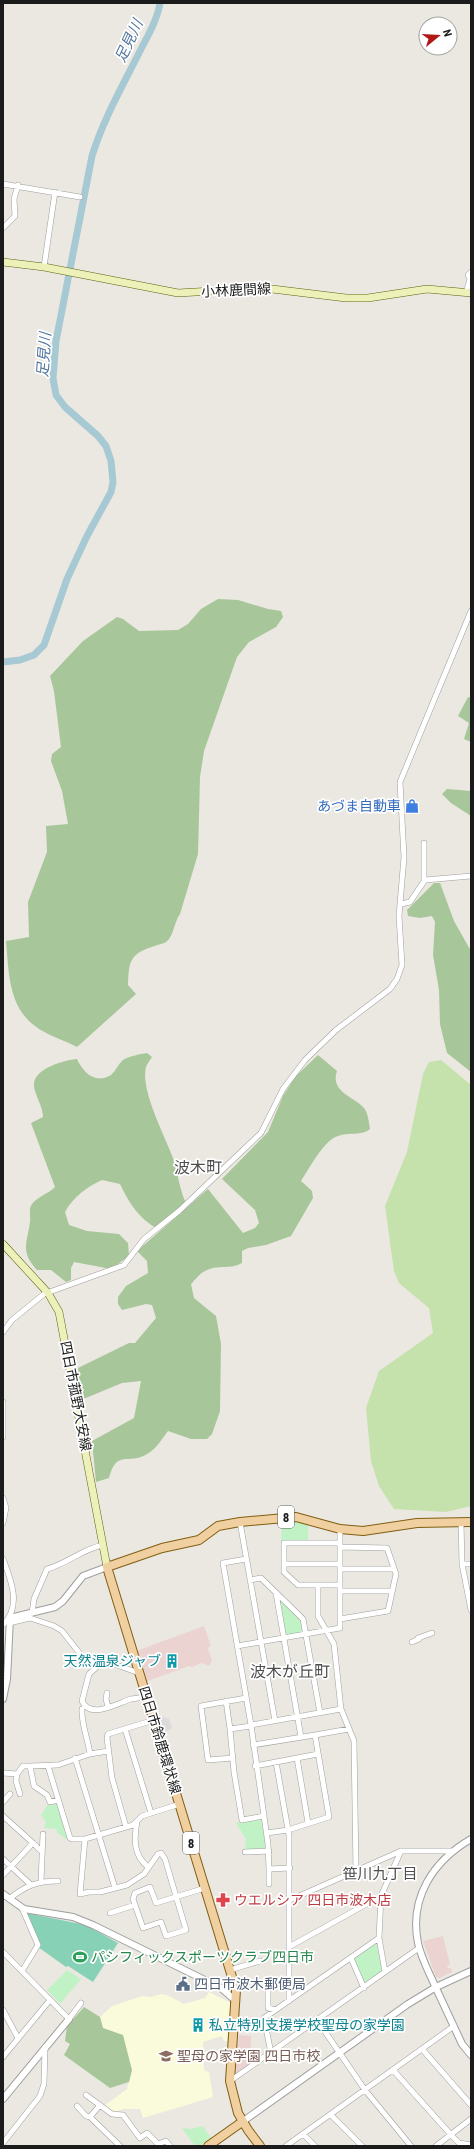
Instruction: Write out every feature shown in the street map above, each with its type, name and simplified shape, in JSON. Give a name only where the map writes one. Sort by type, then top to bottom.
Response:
[{"type":"main road","name":"小林鹿間線","points":[[3,262],[44,266],[81,275],[178,293],[272,288],[346,298],[368,298],[427,289],[468,293]]},
{"type":"main road","name":"四日市菰野大安線","points":[[3,1244],[54,1301],[62,1324],[107,1567]]},
{"type":"main road","name":"8","points":[[107,1567],[162,1548],[199,1540],[218,1526],[240,1522],[296,1517],[340,1529],[363,1531],[416,1523],[471,1522]]},
{"type":"main road","name":"四日市鈴鹿環状線","points":[[107,1567],[236,1990],[230,2081],[233,2097],[242,2122],[260,2146]]},
{"type":"main road","points":[[208,2146],[242,2122]]},
{"type":"street","points":[[3,184],[18,185],[80,197]]},
{"type":"street","points":[[3,228],[15,216],[14,199],[18,185]]},
{"type":"street","points":[[44,266],[55,192]]},
{"type":"street","points":[[468,293],[470,279],[468,275],[471,272]]},
{"type":"street","points":[[3,1332],[4,1329],[23,1310],[48,1293],[120,1268],[144,1239],[179,1211],[261,1133],[283,1089],[298,1068],[345,1022],[390,989],[400,975],[402,965],[399,916],[404,857],[400,782],[471,611]]},
{"type":"street","points":[[401,904],[410,902],[424,881],[424,843]]},
{"type":"street","points":[[424,881],[428,879],[471,876]]},
{"type":"street","points":[[3,1402],[3,1437]]},
{"type":"street","points":[[3,1498],[6,1508],[3,1523]]},
{"type":"street","points":[[240,1522],[275,1721]]},
{"type":"street","points":[[461,1522],[462,1564],[471,1610]]},
{"type":"street","points":[[237,1646],[340,1628],[340,1529]]},
{"type":"street","points":[[340,1585],[298,1585],[284,1572],[284,1543],[387,1548],[396,1574],[388,1611],[340,1620]]},
{"type":"street","points":[[32,1613],[34,1599],[47,1569],[66,1563],[91,1548],[103,1545]]},
{"type":"street","points":[[3,1559],[13,1589],[7,1622],[7,1679],[3,1699]]},
{"type":"street","points":[[246,1559],[222,1564],[251,1726],[255,1766],[267,1833],[270,1869],[269,1884]]},
{"type":"street","points":[[284,1564],[394,1569]]},
{"type":"street","points":[[462,1564],[471,1564]]},
{"type":"street","points":[[7,1622],[58,1605],[83,1576],[107,1567]]},
{"type":"street","points":[[250,1580],[261,1578],[303,1619],[320,1713]]},
{"type":"street","points":[[318,1585],[318,1616],[328,1630],[334,1644],[342,1709],[354,1741],[356,1871]]},
{"type":"street","points":[[340,1591],[392,1591]]},
{"type":"street","points":[[276,1593],[301,1737]]},
{"type":"street","points":[[7,1622],[30,1618],[54,1626],[62,1631],[81,1655],[92,1662],[103,1660],[139,1673]]},
{"type":"street","points":[[412,1642],[432,1633]]},
{"type":"street","points":[[99,1660],[98,1666],[89,1674],[82,1701],[84,1705],[92,1710],[147,1696]]},
{"type":"street","points":[[107,1693],[106,1699],[108,1707]]},
{"type":"street","points":[[233,1758],[208,1760],[201,1706],[246,1698]]},
{"type":"street","points":[[226,1701],[242,1820],[264,1816]]},
{"type":"street","points":[[82,1709],[82,1717],[87,1733],[90,1754]]},
{"type":"street","points":[[230,1729],[342,1709]]},
{"type":"street","points":[[126,1827],[112,1778],[108,1751],[108,1734],[154,1720]]},
{"type":"street","points":[[125,1728],[151,1813]]},
{"type":"street","points":[[253,1746],[349,1729]]},
{"type":"street","points":[[267,1833],[288,1830],[329,1817],[315,1735]]},
{"type":"street","points":[[20,1794],[16,1781],[17,1774],[23,1766],[58,1765],[75,1758],[108,1751]]},
{"type":"street","points":[[255,1766],[318,1754]]},
{"type":"street","points":[[75,1758],[115,1888]]},
{"type":"street","points":[[297,1758],[308,1823]]},
{"type":"street","points":[[276,1762],[288,1830],[290,1868],[289,2001]]},
{"type":"street","points":[[30,1766],[34,1786],[46,1795],[50,1802],[58,1800]]},
{"type":"street","points":[[48,1766],[70,1838],[72,1839],[85,1839],[126,1827],[137,1821],[142,1816],[180,1804]]},
{"type":"street","points":[[3,1773],[17,1774]]},
{"type":"street","points":[[3,1802],[10,1794]]},
{"type":"street","points":[[3,1816],[40,1850]]},
{"type":"street","points":[[137,1821],[134,1839],[140,1860],[148,1867]]},
{"type":"street","points":[[41,1881],[43,1834]]},
{"type":"street","points":[[85,1839],[80,1894],[100,1892],[127,1886],[144,1874],[148,1867],[161,1854],[165,1859],[176,1897],[186,1930],[166,1936],[161,1922],[143,1928],[133,1898],[135,1893],[150,1887],[156,1903],[176,1897],[205,1888]]},
{"type":"street","points":[[471,1840],[451,1851],[432,1873],[421,1898],[416,1923],[419,1948],[462,2044],[471,2054]]},
{"type":"street","points":[[3,1875],[33,1843]]},
{"type":"street","points":[[245,1852],[269,1851]]},
{"type":"street","points":[[290,1900],[401,1852],[451,1851]]},
{"type":"street","points":[[385,1972],[378,1938],[381,1896],[401,1852]]},
{"type":"street","points":[[3,1859],[30,1884]]},
{"type":"street","points":[[270,1869],[290,1868]]},
{"type":"street","points":[[9,1899],[30,1884],[41,1881],[58,1881]]},
{"type":"street","points":[[3,1894],[22,1908],[73,1917],[89,1923],[221,1988],[236,2001]]},
{"type":"street","points":[[289,1947],[381,1896]]},
{"type":"street","points":[[110,1913],[135,1905]]},
{"type":"street","points":[[22,1908],[38,1945],[22,1971]]},
{"type":"street","points":[[270,2053],[264,2018],[378,1938]]},
{"type":"street","points":[[230,2081],[419,1948]]},
{"type":"street","points":[[3,1952],[69,2019]]},
{"type":"street","points":[[350,1958],[364,1988]]},
{"type":"street","points":[[230,1970],[260,1961]]},
{"type":"street","points":[[242,2122],[408,2004],[436,1987],[471,1971]]},
{"type":"street","points":[[268,1980],[268,2008],[276,2010]]},
{"type":"street","points":[[3,2057],[50,2000]]},
{"type":"street","points":[[3,2099],[81,2004]]},
{"type":"street","points":[[3,2010],[18,2038]]},
{"type":"street","points":[[317,2020],[365,2090],[411,2146]]},
{"type":"street","points":[[286,2146],[454,2026]]},
{"type":"street","points":[[3,2143],[40,2096],[44,2084],[45,2047]]},
{"type":"street","points":[[422,2049],[471,2105]]},
{"type":"street","points":[[393,2070],[459,2145],[471,2145]]},
{"type":"street","points":[[86,2095],[112,2114],[123,2115],[140,2138],[147,2133],[158,2144],[166,2141],[170,2146]]},
{"type":"street","points":[[91,2117],[100,2105]]},
{"type":"street","points":[[77,2106],[86,2116],[91,2117],[120,2146]]},
{"type":"street","points":[[330,2115],[362,2146]]},
{"type":"street","points":[[436,2146],[471,2119]]},
{"type":"street","points":[[303,2134],[316,2146]]},
{"type":"shaded area","points":[[218,599],[238,600],[268,609],[281,611],[283,617],[276,627],[249,642],[237,657],[204,751],[200,777],[198,854],[180,914],[171,936],[166,942],[144,950],[135,956],[130,965],[128,985],[136,994],[77,1047],[39,1029],[26,1018],[20,1009],[12,988],[9,976],[6,941],[29,937],[28,902],[47,852],[46,826],[68,824],[62,791],[51,761],[52,754],[61,747],[54,691],[50,676],[83,641],[117,617],[123,619],[139,631],[178,630],[188,624],[201,609]]},
{"type":"shaded area","points":[[468,697],[471,698],[471,742],[464,739],[469,723],[458,716]]},
{"type":"shaded area","points":[[447,789],[471,791],[471,816],[451,803],[442,794]]},
{"type":"shaded area","points":[[434,883],[440,883],[454,921],[471,951],[471,1072],[447,1053],[440,1024],[439,990],[433,955],[435,922],[432,916],[420,918],[408,916],[407,910]]},
{"type":"shaded area","points":[[147,1053],[152,1057],[146,1067],[145,1077],[150,1100],[173,1158],[186,1203],[156,1228],[139,1214],[127,1198],[120,1184],[102,1180],[81,1193],[68,1207],[65,1212],[69,1225],[87,1231],[119,1234],[128,1243],[129,1256],[111,1269],[74,1262],[71,1268],[71,1280],[66,1282],[51,1270],[37,1270],[28,1258],[26,1247],[30,1222],[30,1208],[34,1202],[55,1187],[31,1123],[43,1117],[34,1087],[36,1078],[45,1069],[59,1063],[77,1059],[90,1076],[100,1079],[105,1078],[113,1073],[123,1060],[132,1056]]},
{"type":"shaded area","points":[[318,1055],[337,1071],[337,1084],[340,1089],[364,1108],[370,1129],[359,1133],[338,1136],[327,1143],[322,1149],[301,1181],[312,1191],[313,1198],[291,1236],[266,1245],[248,1248],[242,1251],[242,1263],[233,1266],[210,1269],[201,1273],[191,1284],[194,1298],[216,1316],[221,1344],[220,1411],[212,1434],[207,1439],[191,1439],[168,1431],[159,1444],[150,1452],[134,1459],[120,1460],[112,1469],[109,1478],[96,1482],[92,1441],[134,1418],[141,1381],[122,1383],[81,1400],[78,1368],[129,1343],[135,1343],[156,1318],[152,1305],[146,1304],[122,1310],[118,1304],[118,1297],[126,1286],[148,1273],[147,1261],[137,1251],[208,1189],[243,1233],[255,1228],[259,1223],[255,1210],[222,1179],[268,1132],[283,1096],[295,1077]]},
{"type":"shaded area","points":[[204,1626],[211,1646],[208,1648],[212,1661],[209,1666],[202,1663],[192,1667],[189,1666],[145,1682],[136,1651]]},
{"type":"shaded area","points":[[154,1709],[157,1709],[160,1716],[169,1719],[172,1728],[162,1734]]},
{"type":"shaded area","points":[[443,1936],[450,1964],[447,1966],[448,1968],[451,1968],[452,1972],[440,1978],[436,1977],[423,1941]]},
{"type":"shaded area","name":"聖母の家学園 四日市校","points":[[209,1992],[231,2003],[227,2041],[224,2041],[222,2036],[203,2042],[204,2070],[209,2072],[213,2097],[143,2118],[140,2109],[123,2109],[113,2113],[104,2106],[127,2089],[132,2069],[103,2028],[100,2017],[112,2006],[142,1996],[151,1997],[161,1994],[167,1995],[184,2004],[205,1998]]},
{"type":"shaded area","points":[[84,2007],[100,2017],[103,2028],[123,2035],[132,2070],[129,2082],[110,2088],[64,2055],[70,2044],[65,2041],[67,2026]]},
{"type":"shaded area","points":[[239,2035],[251,2036],[250,2065],[238,2073],[235,2072]]},
{"type":"green space","points":[[441,1060],[471,1085],[471,1506],[446,1512],[394,1509],[379,1486],[371,1461],[366,1408],[379,1371],[433,1333],[429,1308],[399,1283],[394,1271],[385,1206],[407,1152],[423,1074],[429,1062]]},
{"type":"green space","points":[[292,1520],[308,1522],[308,1541],[281,1541],[282,1527],[292,1523]]},
{"type":"green space","points":[[279,1601],[281,1601],[301,1620],[302,1633],[285,1635]]},
{"type":"green space","points":[[56,1802],[69,1839],[68,1840],[57,1833],[56,1829],[44,1828],[46,1822],[41,1815],[48,1804]]},
{"type":"green space","points":[[261,1819],[267,1850],[245,1851],[246,1839],[236,1823]]},
{"type":"green space","name":"パシフィックスポーツクラブ四日市","points":[[26,1913],[86,1925],[118,1943],[93,1982],[68,1966],[66,1967],[38,1947],[39,1941]]},
{"type":"green space","points":[[376,1942],[383,1971],[366,1984],[364,1983],[354,1958]]},
{"type":"green space","points":[[67,1970],[81,1979],[60,2004],[47,1990]]},
{"type":"green space","points":[[203,2126],[211,2138],[199,2146],[195,2146],[182,2128],[191,2129]]},
{"type":"waterway","name":"足見川","points":[[3,662],[20,660],[34,655],[44,645],[67,579],[87,536],[111,492],[113,482],[111,461],[106,446],[98,436],[65,407],[56,395],[53,378],[56,341],[92,156],[107,117],[157,16],[160,3]]},
{"type":"place","name":"あづま自動車","points":[[412,806]]},
{"type":"place","name":"天然温泉ジャブ","points":[[172,1661]]},
{"type":"place","name":"ウエルシア 四日市波木店","points":[[223,1900]]},
{"type":"place","name":"パシフィックスポーツクラブ四日市","points":[[80,1957]]},
{"type":"place","name":"四日市波木郵便局","points":[[183,1984]]},
{"type":"place","name":"私立特別支援学校聖母の家学園","points":[[198,2025]]},
{"type":"place","name":"聖母の家学園 四日市校","points":[[166,2056]]},
{"type":"district","name":"波木町","points":[[198,1167]]},
{"type":"district","name":"波木が丘町","points":[[290,1671]]},
{"type":"district","name":"笹川九丁目","points":[[380,1874]]}]
